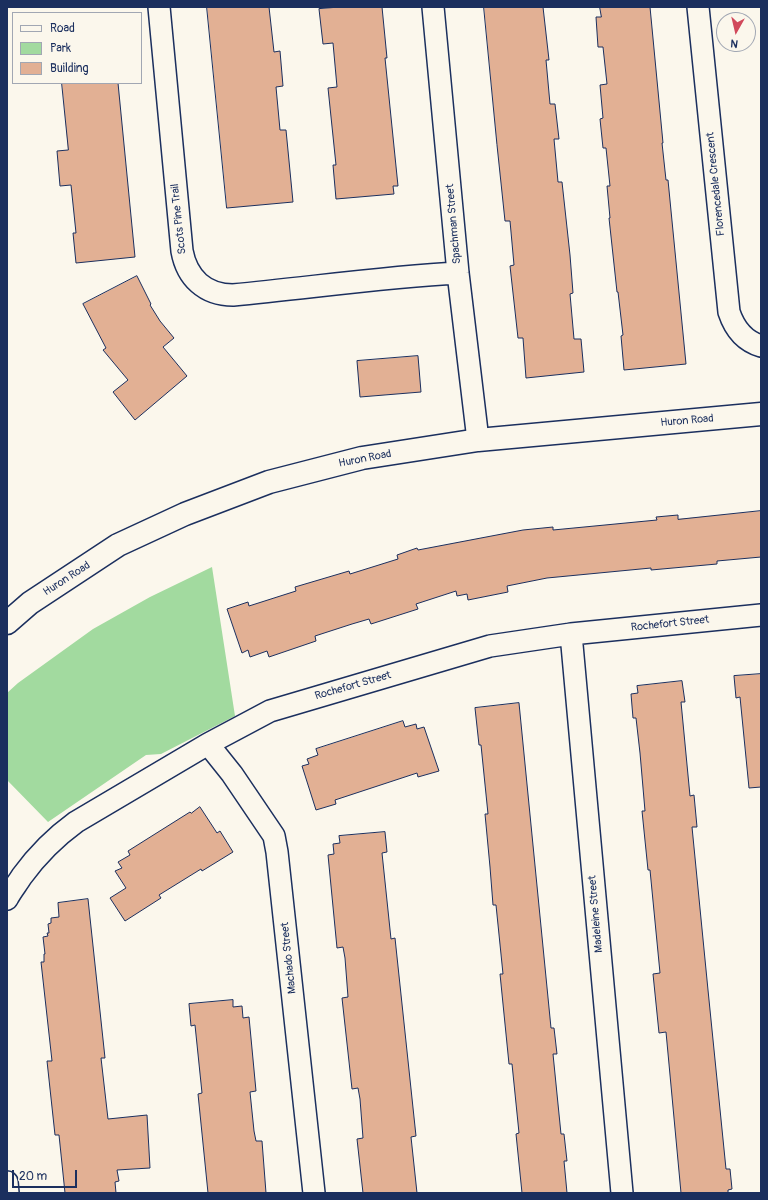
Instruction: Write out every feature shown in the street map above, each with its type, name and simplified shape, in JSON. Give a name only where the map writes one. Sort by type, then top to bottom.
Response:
[{"type":"main road","name":"Huron Road","points":[[7,623],[30,603],[118,545],[185,514],[269,482],[362,458],[478,440],[761,414]]},
{"type":"street","name":"Scots Pine Trail","points":[[159,7],[182,251],[186,267],[196,281],[213,292],[233,295],[428,274],[458,273]]},
{"type":"street","name":"Spachman Street","points":[[433,7],[458,273],[478,440]]},
{"type":"street","name":"Florencedale Crescent","points":[[698,7],[727,304],[731,319],[739,332],[751,342],[761,346]]},
{"type":"street","name":"Rochefort Street","points":[[7,899],[34,860],[57,836],[76,822],[208,744],[270,711],[490,646],[571,634],[761,615]]},
{"type":"street","name":"Madeleine Street","points":[[571,634],[622,1193]]},
{"type":"street","name":"Machado Street","points":[[208,744],[232,774],[274,836],[314,1193]]},
{"type":"street","points":[[7,1182],[8,1193]]},
{"type":"green space","points":[[212,567],[235,716],[161,754],[146,755],[48,822],[7,780],[7,693],[18,683],[93,629],[150,597]]},
{"type":"building","points":[[207,7],[269,7],[274,52],[280,51],[283,86],[276,87],[280,130],[286,130],[293,202],[227,208]]},
{"type":"building","points":[[340,7],[382,7],[387,58],[385,58],[398,186],[393,186],[394,194],[336,199],[333,165],[336,165],[328,88],[337,87],[333,43],[323,44],[319,9]]},
{"type":"building","points":[[484,7],[543,7],[549,60],[546,60],[550,104],[555,104],[559,139],[554,139],[558,182],[562,182],[570,255],[573,293],[570,294],[574,339],[581,339],[584,372],[526,378],[523,338],[518,338],[510,266],[514,265],[510,221],[505,221]]},
{"type":"building","points":[[600,7],[650,7],[662,143],[666,180],[668,180],[686,364],[624,370],[621,336],[623,335],[609,218],[607,186],[610,186],[606,148],[603,148],[600,119],[603,118],[600,85],[607,84],[603,47],[598,47],[596,17],[601,17]]},
{"type":"building","points":[[62,84],[118,84],[135,257],[76,263],[73,233],[76,233],[71,185],[60,186],[57,151],[68,150]]},
{"type":"building","points":[[137,276],[151,304],[150,305],[160,321],[174,338],[163,347],[187,376],[135,420],[113,392],[128,380],[103,350],[106,348],[83,304]]},
{"type":"building","points":[[418,356],[421,392],[360,397],[357,361]]},
{"type":"building","points":[[761,511],[761,557],[717,561],[717,564],[651,570],[651,568],[547,578],[507,586],[508,592],[468,600],[467,594],[457,596],[456,591],[416,604],[418,609],[371,624],[369,619],[315,636],[316,641],[269,657],[267,651],[250,657],[248,650],[242,653],[227,609],[248,602],[249,606],[296,591],[295,587],[349,571],[350,574],[398,559],[397,555],[417,548],[418,550],[523,530],[553,527],[553,530],[657,520],[656,517],[678,515],[678,519]]},
{"type":"building","points":[[761,674],[761,787],[749,788],[740,697],[736,698],[734,676]]},
{"type":"building","points":[[682,681],[685,702],[681,702],[690,796],[694,795],[697,827],[692,827],[708,990],[726,1169],[730,1169],[732,1189],[728,1190],[728,1193],[681,1193],[666,1032],[659,1033],[653,974],[660,973],[650,870],[648,870],[642,811],[645,811],[640,753],[636,718],[633,718],[631,694],[638,693],[637,686]]},
{"type":"building","points":[[519,703],[551,1028],[554,1028],[557,1054],[553,1054],[561,1134],[564,1134],[567,1161],[564,1161],[567,1193],[522,1193],[516,1134],[519,1133],[512,1064],[509,1064],[500,974],[503,974],[496,905],[493,905],[485,814],[488,814],[481,745],[479,745],[475,708]]},
{"type":"building","points":[[403,721],[405,727],[416,724],[417,729],[424,727],[439,771],[418,777],[417,773],[335,800],[336,804],[316,810],[302,766],[309,764],[307,759],[318,755],[316,749]]},
{"type":"building","points":[[200,807],[217,833],[220,831],[233,852],[202,871],[201,869],[159,895],[161,898],[125,921],[110,898],[126,888],[115,871],[122,868],[118,862],[130,855],[128,851]]},
{"type":"building","points":[[385,832],[387,852],[382,853],[391,939],[395,938],[416,1136],[411,1137],[417,1193],[363,1193],[357,1139],[363,1138],[360,1099],[358,1088],[352,1089],[342,998],[348,997],[345,958],[343,947],[337,948],[328,855],[334,854],[333,844],[340,843],[339,836]]},
{"type":"building","points":[[88,899],[105,1058],[101,1058],[108,1119],[147,1115],[150,1168],[117,1170],[119,1181],[115,1182],[116,1193],[65,1193],[59,1135],[55,1135],[47,1061],[52,1061],[41,962],[44,962],[45,954],[43,937],[48,936],[48,924],[51,923],[51,918],[59,917],[58,903]]},
{"type":"building","points":[[233,1000],[233,1007],[242,1006],[243,1018],[249,1017],[256,1091],[250,1092],[256,1141],[262,1141],[266,1193],[208,1193],[198,1094],[202,1093],[195,1025],[191,1026],[189,1004]]}]
